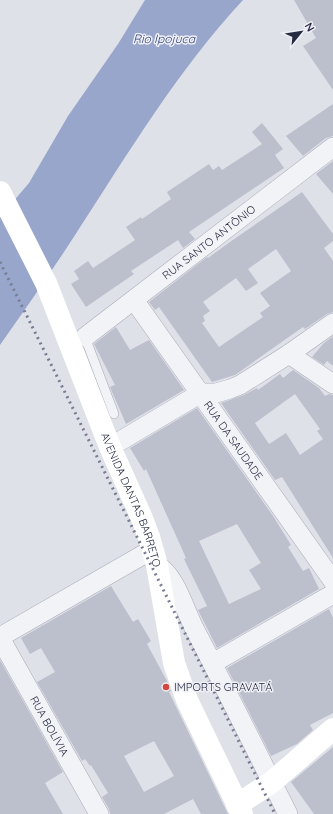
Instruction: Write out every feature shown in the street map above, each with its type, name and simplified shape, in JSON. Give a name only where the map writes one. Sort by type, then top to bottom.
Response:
[{"type":"main road","name":"AVENIDA DANTAS BARRETO","points":[[0,192],[46,283],[110,447],[141,516],[155,557],[174,663],[187,700],[240,809]]},
{"type":"main road","points":[[240,809],[333,729]]},
{"type":"street","name":"RUA SANTO ANTÔNIO","points":[[85,337],[333,147]]},
{"type":"street","name":"RUA DA SAUDADE","points":[[134,300],[202,393],[333,581]]},
{"type":"street","points":[[110,447],[202,393],[216,393],[240,385],[289,354],[333,323]]},
{"type":"street","points":[[289,354],[333,384]]},
{"type":"street","points":[[0,638],[155,557],[169,576],[288,814]]},
{"type":"street","points":[[212,663],[333,594]]},
{"type":"street","name":"RUA BOLÍVIA","points":[[0,638],[99,814]]},
{"type":"lane","points":[[85,337],[114,414]]},
{"type":"water","name":"Rio Ipojuca","points":[[145,0],[243,0],[197,55],[155,112],[58,261],[0,345],[0,217],[29,183],[68,116],[118,44]]},
{"type":"building","points":[[294,0],[333,0],[333,90],[303,46],[316,38]]},
{"type":"building","points":[[333,104],[333,136],[326,138],[303,156],[286,136]]},
{"type":"building","points":[[262,123],[283,149],[275,155],[284,168],[189,232],[195,239],[183,248],[178,240],[131,271],[134,274],[86,307],[71,284],[79,279],[74,271],[88,261],[93,268],[135,240],[126,227],[141,217],[142,219],[171,199],[167,192],[209,164],[213,170],[219,166],[222,170],[262,144],[252,132]]},
{"type":"building","points":[[333,161],[333,194],[316,174]]},
{"type":"building","points":[[302,192],[333,234],[333,241],[324,248],[333,261],[333,312],[327,314],[305,329],[303,327],[235,375],[212,382],[159,307],[155,310],[149,302],[207,257],[208,258]],"holes":[[[276,249],[291,271],[260,293],[270,306],[260,313],[263,317],[219,347],[202,323],[205,321],[203,316],[210,311],[203,302],[236,278],[246,291],[258,283],[248,269]]]},
{"type":"building","points":[[116,327],[130,350],[149,340],[184,390],[126,424],[110,387],[115,385],[94,344]]},
{"type":"building","points":[[333,336],[333,366],[327,361],[324,365],[312,357],[323,344]]},
{"type":"building","points":[[293,370],[319,388],[325,396],[329,394],[333,395],[333,558],[282,477],[275,480],[221,403],[244,395],[257,388],[258,390],[280,374],[283,378]],"holes":[[[295,394],[320,429],[317,431],[323,439],[300,455],[286,433],[269,444],[255,423]]]},
{"type":"building","points":[[197,408],[273,516],[291,545],[288,547],[303,571],[309,568],[319,589],[217,648],[198,610],[207,606],[184,559],[186,558],[146,469],[144,471],[130,448]],"holes":[[[237,524],[261,563],[249,570],[261,589],[229,604],[199,541]]]},
{"type":"building","points":[[111,586],[133,622],[138,619],[151,641],[147,644],[168,683],[171,691],[169,692],[228,814],[201,814],[193,799],[164,814],[110,814],[109,809],[102,797],[108,793],[91,765],[90,766],[85,759],[82,761],[37,682],[55,672],[41,648],[30,654],[21,638]],"holes":[[[154,741],[174,776],[144,792],[124,756]]]},
{"type":"building","points":[[329,609],[333,618],[333,713],[310,725],[313,730],[297,744],[271,756],[227,668]]},
{"type":"building","points":[[0,660],[63,772],[45,783],[63,814],[0,814]]},
{"type":"building","points":[[333,747],[333,814],[314,814],[291,782]]},
{"type":"railway","points":[[0,262],[275,814]]},
{"type":"place","name":"IMPORTS GRAVATÁ","points":[[166,687]]}]
